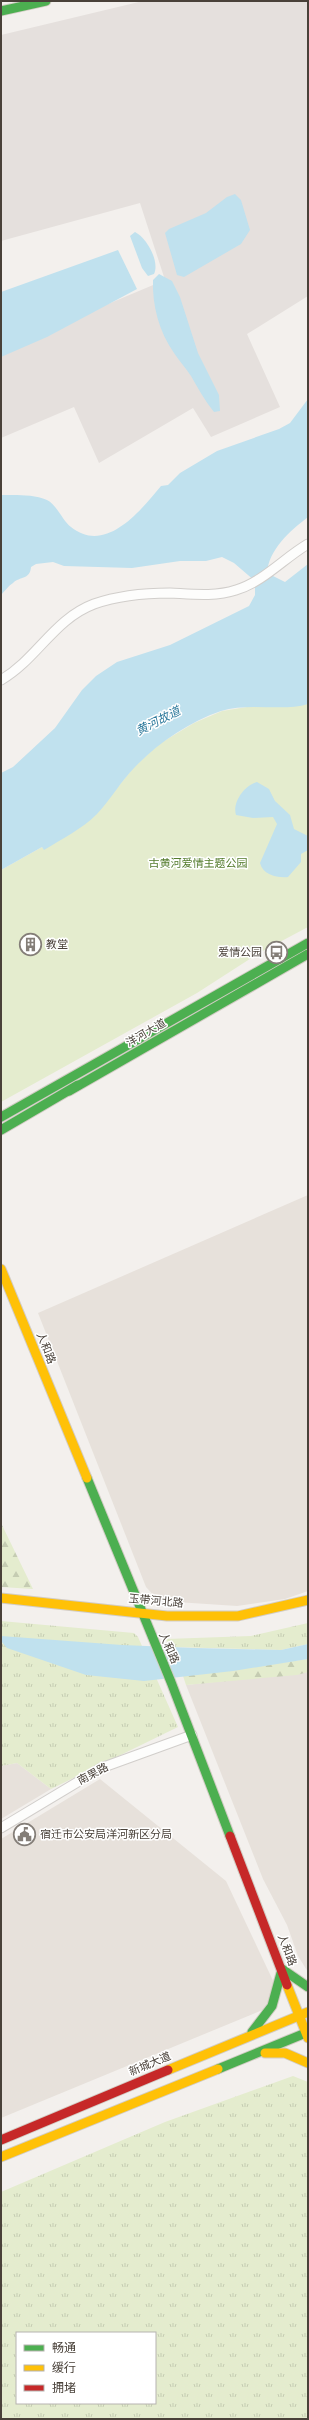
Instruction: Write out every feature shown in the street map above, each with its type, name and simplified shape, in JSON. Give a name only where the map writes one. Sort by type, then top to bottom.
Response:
[{"type":"main road","points":[[1,11],[46,1]]},
{"type":"main road","name":"洋河大道","points":[[1,1117],[308,943]]},
{"type":"main road","name":"洋河大道","points":[[1,1139],[78,1085],[308,954]]},
{"type":"main road","points":[[1,1130],[78,1085]]},
{"type":"main road","name":"人和路","points":[[1,1270],[149,1632],[171,1682],[281,1969],[304,2013],[307,2034]]},
{"type":"main road","name":"玉带河北路","points":[[1,1598],[167,1616],[238,1616],[308,1600]]},
{"type":"main road","points":[[248,2036],[268,2014],[275,2003],[279,1990],[281,1969],[308,1988]]},
{"type":"main road","name":"新城大道","points":[[1,2140],[304,2013]]},
{"type":"main road","points":[[1,2157],[235,2061],[307,2034]]},
{"type":"main road","points":[[228,2044],[235,2061]]},
{"type":"main road","points":[[249,2056],[271,2052],[285,2053],[308,2063]]},
{"type":"street","points":[[1,680],[27,658],[67,618],[94,604],[136,595],[230,592],[249,584],[308,544]]},
{"type":"street","name":"南果路","points":[[1,1828],[101,1768],[192,1735]]},
{"type":"shaded area","points":[[143,1],[308,1],[308,296],[247,334],[280,407],[211,437],[193,408],[99,463],[74,407],[1,438],[1,349],[165,280],[140,203],[1,241],[1,35]]},
{"type":"shaded area","points":[[308,1195],[308,1591],[285,1599],[237,1606],[161,1601],[156,1598],[146,1587],[38,1313]]},
{"type":"shaded area","points":[[308,1672],[308,1972],[298,1956],[287,1925],[263,1879],[186,1685]]},
{"type":"shaded area","points":[[17,1763],[51,1789],[1,1819],[1,1766]]},
{"type":"shaded area","points":[[100,1779],[226,1881],[276,1987],[265,2009],[1,2118],[1,1839]]},
{"type":"green space","name":"古黄河爱情主题公园","points":[[308,704],[308,927],[259,953],[197,993],[1,1102],[1,870],[42,847],[44,849],[96,814],[134,767],[159,744],[194,723],[222,711],[253,706]]},
{"type":"green space","points":[[1,1523],[33,1589],[1,1587]]},
{"type":"green space","points":[[1,1621],[134,1633],[138,1637],[178,1727],[51,1789],[17,1763],[1,1766]]},
{"type":"green space","points":[[308,1623],[308,1644],[281,1650],[169,1647],[166,1639],[251,1636]]},
{"type":"green space","points":[[308,1659],[308,1672],[297,1675],[186,1685],[183,1676]]},
{"type":"green space","points":[[293,2076],[308,2082],[308,2419],[1,2419],[1,2192],[165,2122]]},
{"type":"water","points":[[235,194],[241,200],[250,230],[241,244],[184,277],[177,275],[165,233],[169,229],[206,213],[227,197]]},
{"type":"water","points":[[135,232],[144,239],[154,257],[154,274],[148,276],[142,268],[130,236]]},
{"type":"water","points":[[118,250],[137,289],[47,337],[1,357],[1,292]]},
{"type":"water","points":[[159,274],[172,281],[180,297],[198,353],[219,395],[220,411],[214,412],[211,408],[164,336],[155,309],[153,289],[153,280]]},
{"type":"water","name":"黄河故道","points":[[308,399],[308,517],[294,528],[276,548],[267,573],[285,582],[308,564],[308,704],[288,707],[232,708],[197,721],[175,734],[144,758],[130,772],[97,814],[72,834],[44,850],[42,847],[1,870],[1,773],[13,767],[55,728],[82,690],[96,676],[117,662],[170,645],[249,606],[255,595],[255,581],[234,563],[222,557],[206,561],[180,561],[132,568],[64,566],[53,562],[36,564],[31,567],[27,576],[16,581],[1,595],[1,495],[24,495],[42,498],[54,505],[71,527],[84,534],[97,536],[110,533],[133,517],[161,486],[168,485],[180,473],[217,451],[279,429],[290,423]]},
{"type":"water","points":[[257,782],[269,789],[275,801],[290,815],[294,829],[308,836],[308,850],[301,854],[301,862],[288,877],[279,877],[267,873],[260,863],[277,824],[273,817],[253,818],[236,815],[236,805],[240,795],[244,790]]},
{"type":"water","points":[[1,1636],[122,1645],[195,1648],[281,1650],[308,1644],[308,1659],[233,1671],[144,1681],[86,1675],[7,1648],[1,1641]]},
{"type":"traffic: fast","points":[[1,11],[46,1]]},
{"type":"traffic: fast","points":[[1,1117],[308,943]]},
{"type":"traffic: fast","points":[[69,1091],[308,954]]},
{"type":"traffic: fast","points":[[1,1130],[78,1085]]},
{"type":"traffic: fast","points":[[87,1478],[171,1682],[230,1836]]},
{"type":"traffic: fast","points":[[282,1969],[308,1987]]},
{"type":"traffic: fast","points":[[252,2032],[272,2006],[281,1973]]},
{"type":"traffic: fast","points":[[218,2069],[308,2032]]},
{"type":"traffic: slow","points":[[1,1269],[87,1478]]},
{"type":"traffic: slow","points":[[1,1598],[167,1616],[238,1616],[308,1600]]},
{"type":"traffic: slow","points":[[287,1985],[308,2038]]},
{"type":"traffic: slow","points":[[168,2070],[308,2012]]},
{"type":"traffic: slow","points":[[265,2053],[285,2053],[308,2063]]},
{"type":"traffic: slow","points":[[1,2157],[218,2069]]},
{"type":"traffic: jam","points":[[230,1836],[287,1985]]},
{"type":"traffic: jam","points":[[1,2140],[168,2070]]},
{"type":"place","name":"教堂","points":[[30,944]]},
{"type":"place","name":"爱情公园","points":[[277,952]]},
{"type":"place","name":"宿迁市公安局洋河新区分局","points":[[25,1834]]}]
